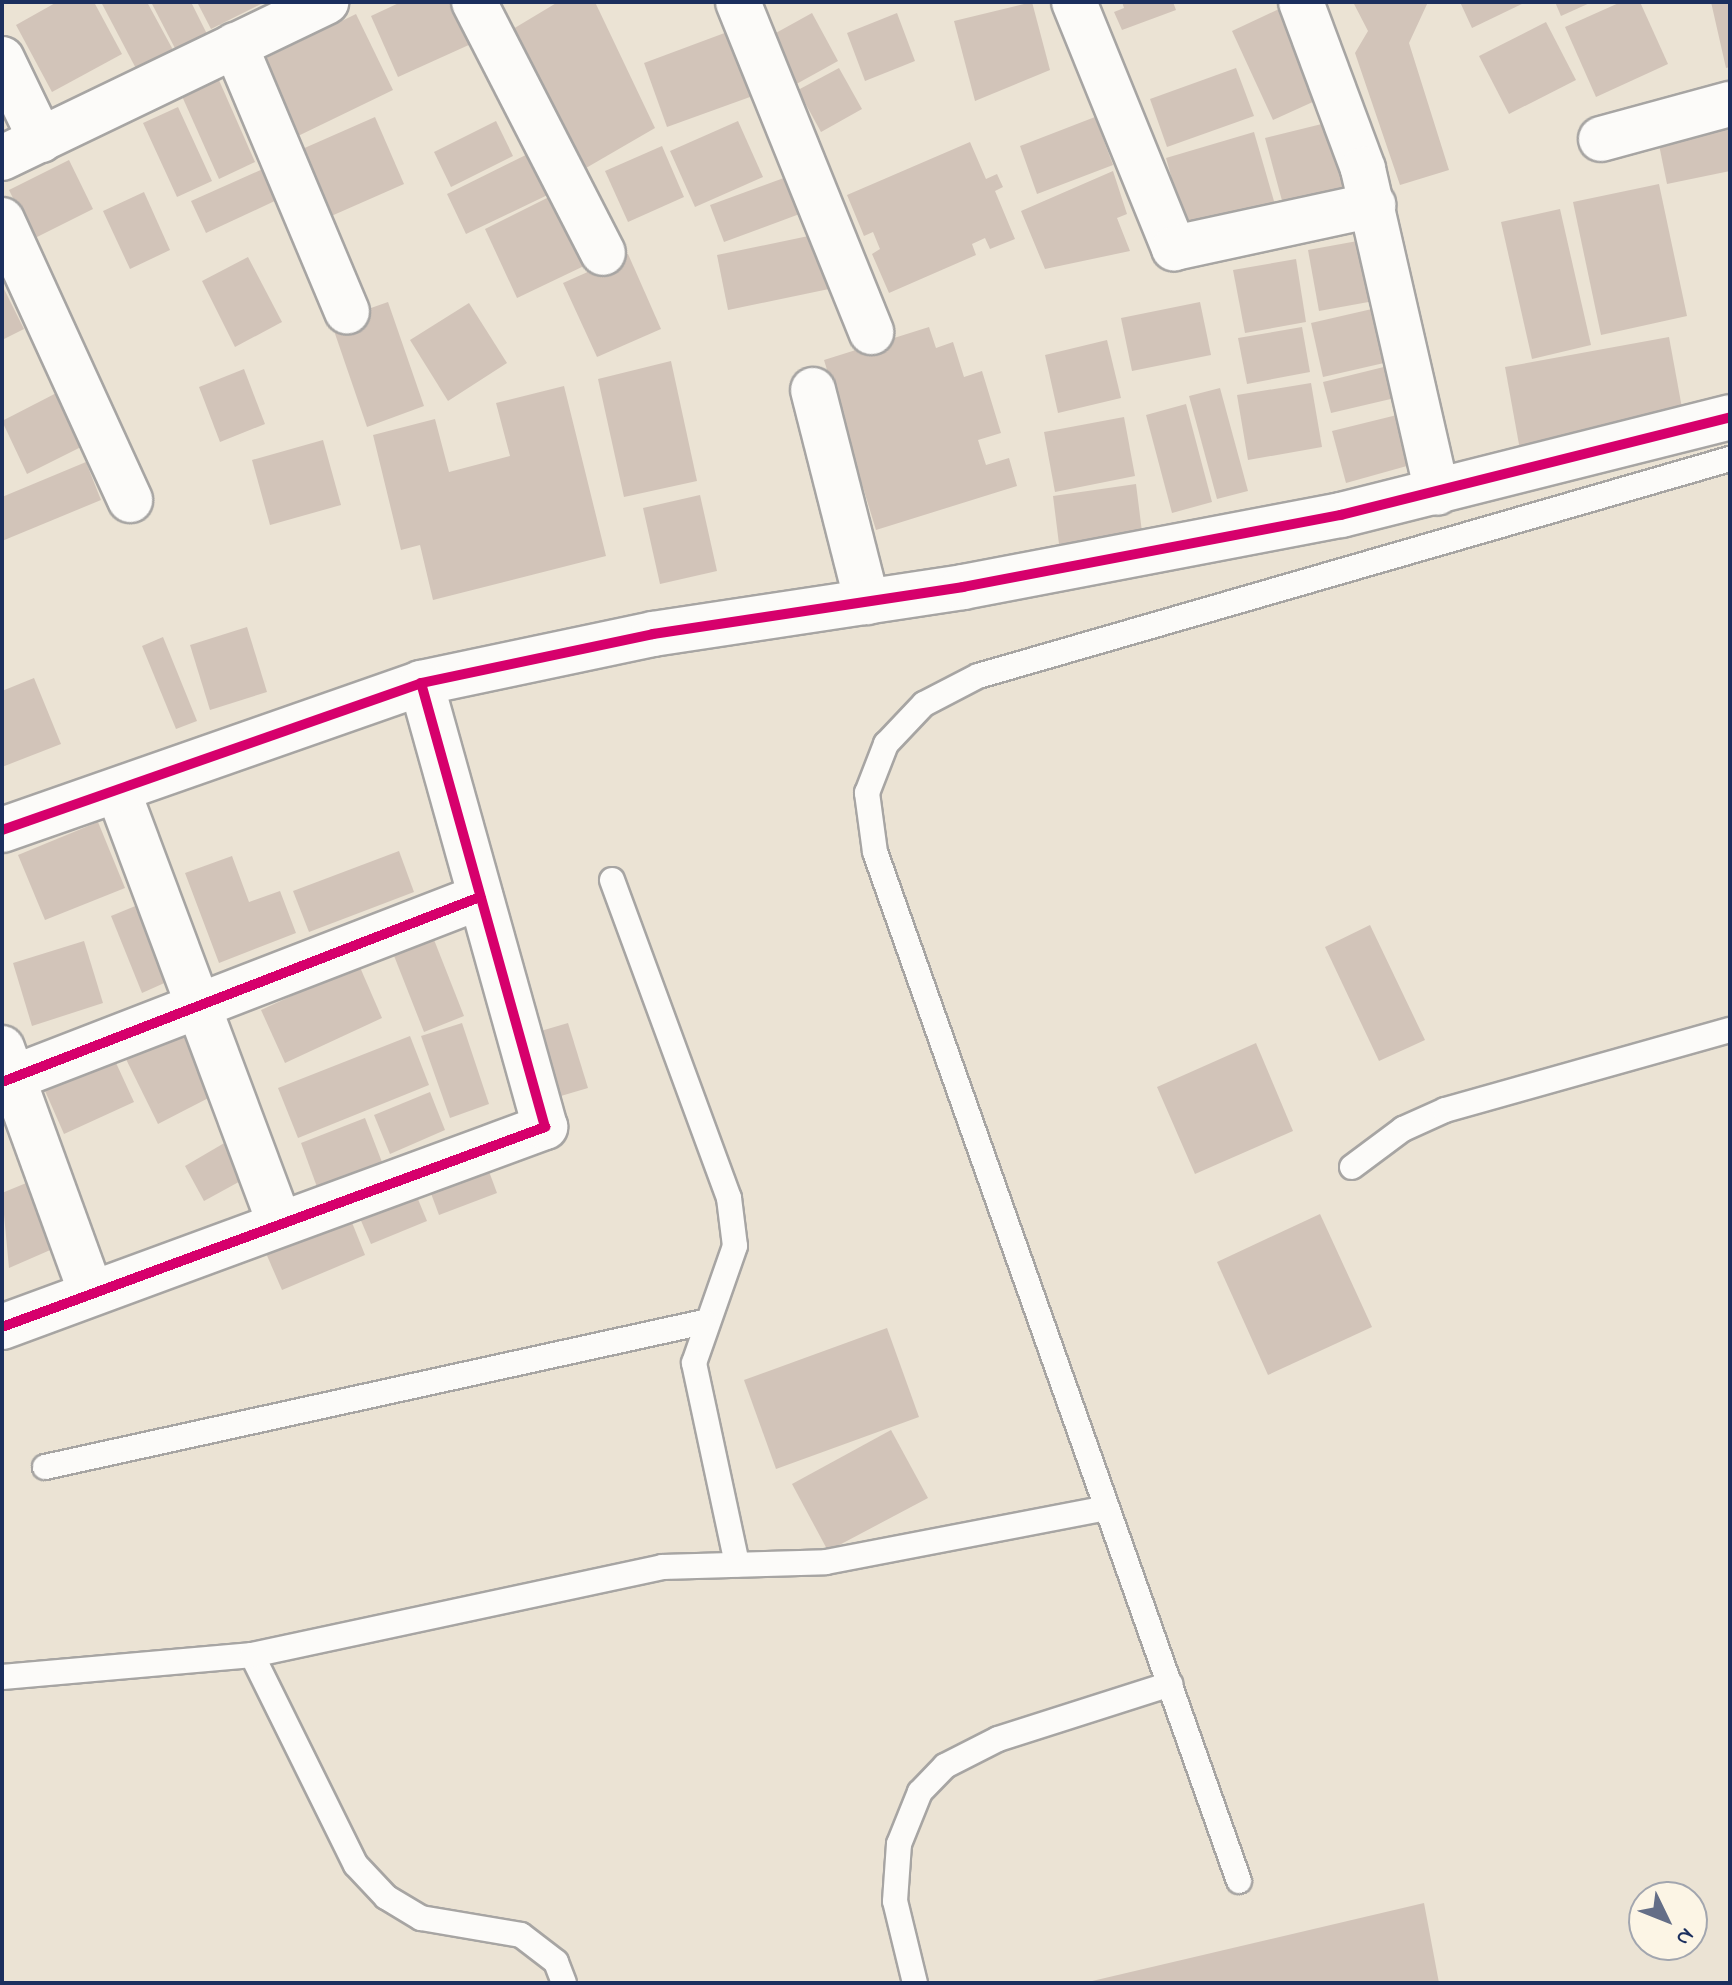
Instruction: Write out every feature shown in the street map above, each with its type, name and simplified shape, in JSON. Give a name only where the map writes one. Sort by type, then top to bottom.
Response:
[{"type":"street","points":[[2,158],[326,2]]},
{"type":"street","points":[[474,2],[603,253]]},
{"type":"street","points":[[738,2],[871,332]]},
{"type":"street","points":[[1074,2],[1174,248],[1373,205]]},
{"type":"street","points":[[1301,2],[1373,205],[1437,493]]},
{"type":"street","points":[[235,45],[347,311]]},
{"type":"street","points":[[2,59],[41,140]]},
{"type":"street","points":[[1601,139],[1730,104]]},
{"type":"street","points":[[2,220],[130,500]]},
{"type":"street","points":[[813,390],[867,602]]},
{"type":"street","points":[[2,830],[421,683],[653,634],[867,602],[1437,493],[1730,417]]},
{"type":"street","points":[[2,1327],[278,1220],[545,1127],[421,683]]},
{"type":"street","points":[[118,791],[278,1220]]},
{"type":"street","points":[[91,1293],[6,1069],[195,1003],[480,897]]},
{"type":"lane","points":[[1239,1881],[875,852],[867,793],[886,744],[924,704],[978,676],[1730,459]]},
{"type":"lane","points":[[612,880],[729,1198],[735,1246],[704,1322],[694,1363],[737,1564]]},
{"type":"lane","points":[[1352,1167],[1445,1110],[1730,1030]]},
{"type":"lane","points":[[45,1467],[704,1322]]},
{"type":"lane","points":[[2,1677],[252,1655],[558,1585],[662,1567],[826,1562],[1107,1508]]},
{"type":"lane","points":[[252,1655],[356,1865],[386,1897],[421,1918],[521,1935],[556,1962],[564,1983]]},
{"type":"lane","points":[[915,1983],[895,1901],[899,1844],[920,1792],[945,1766],[998,1739],[1170,1684]]},
{"type":"building","points":[[57,2],[94,2],[122,54],[52,92],[16,25]]},
{"type":"building","points":[[101,2],[147,2],[178,59],[141,78]]},
{"type":"building","points":[[151,2],[191,2],[210,40],[179,56]]},
{"type":"building","points":[[197,2],[265,2],[211,29]]},
{"type":"building","points":[[401,2],[452,2],[471,44],[398,77],[371,16]]},
{"type":"building","points":[[558,2],[595,2],[655,128],[586,168],[508,32]]},
{"type":"building","points":[[1032,2],[1050,70],[975,101],[954,21]]},
{"type":"building","points":[[1122,2],[1173,2],[1176,10],[1122,30],[1114,12],[1124,8]]},
{"type":"building","points":[[1294,2],[1326,96],[1273,120],[1232,31]]},
{"type":"building","points":[[1353,2],[1428,2],[1409,43],[1449,170],[1400,185],[1355,53],[1368,31]]},
{"type":"building","points":[[1460,2],[1526,2],[1472,28]]},
{"type":"building","points":[[1555,2],[1592,2],[1561,16]]},
{"type":"building","points":[[1621,2],[1640,2],[1668,64],[1596,97],[1565,27]]},
{"type":"building","points":[[1711,2],[1730,2],[1730,67],[1726,68]]},
{"type":"building","points":[[812,13],[838,61],[791,87],[765,39]]},
{"type":"building","points":[[897,13],[915,61],[865,81],[847,33]]},
{"type":"building","points":[[356,14],[393,90],[298,136],[262,60]]},
{"type":"building","points":[[1546,22],[1576,80],[1509,114],[1479,56]]},
{"type":"building","points":[[738,28],[761,93],[667,127],[644,63]]},
{"type":"building","points":[[839,68],[862,109],[821,132],[798,90]]},
{"type":"building","points":[[1236,68],[1254,116],[1167,147],[1150,99]]},
{"type":"building","points":[[218,78],[255,162],[219,179],[181,94]]},
{"type":"building","points":[[178,107],[212,181],[177,197],[143,123]]},
{"type":"building","points":[[375,117],[404,184],[329,217],[300,150]]},
{"type":"building","points":[[1095,117],[1113,165],[1037,194],[1020,146]]},
{"type":"building","points":[[1730,120],[1730,171],[1667,184],[1657,135]]},
{"type":"building","points":[[496,121],[513,156],[451,187],[434,152]]},
{"type":"building","points":[[738,121],[763,177],[695,207],[670,151]]},
{"type":"building","points":[[1334,121],[1359,200],[1287,219],[1265,138]]},
{"type":"building","points":[[1254,132],[1278,215],[1189,239],[1166,158]]},
{"type":"building","points":[[970,142],[986,179],[997,174],[1003,187],[995,191],[1015,239],[990,249],[985,238],[972,244],[976,255],[889,293],[872,254],[880,249],[873,232],[864,236],[847,195]]},
{"type":"building","points":[[662,146],[684,197],[628,222],[605,171]]},
{"type":"building","points":[[538,149],[558,190],[466,234],[447,194]]},
{"type":"building","points":[[69,160],[93,209],[33,239],[9,190]]},
{"type":"building","points":[[265,168],[279,199],[206,233],[191,201]]},
{"type":"building","points":[[1113,171],[1127,214],[1117,218],[1130,251],[1045,269],[1021,211]]},
{"type":"building","points":[[800,172],[813,209],[724,242],[710,205]]},
{"type":"building","points":[[1659,184],[1687,316],[1601,335],[1573,202]]},
{"type":"building","points":[[144,192],[170,250],[130,269],[103,211]]},
{"type":"building","points":[[551,196],[584,266],[517,298],[485,229]]},
{"type":"building","points":[[1560,209],[1591,345],[1532,359],[1501,222]]},
{"type":"building","points":[[818,234],[829,289],[728,310],[717,255]]},
{"type":"building","points":[[1363,240],[1374,301],[1319,311],[1308,250]]},
{"type":"building","points":[[628,254],[661,329],[597,357],[563,283]]},
{"type":"building","points":[[248,257],[282,322],[235,347],[202,281]]},
{"type":"building","points":[[1296,259],[1306,322],[1245,333],[1233,270]]},
{"type":"building","points":[[2,290],[24,329],[2,340]]},
{"type":"building","points":[[388,302],[424,406],[367,427],[331,322]]},
{"type":"building","points":[[1200,302],[1211,355],[1132,371],[1121,318]]},
{"type":"building","points":[[469,303],[507,363],[448,401],[410,340]]},
{"type":"building","points":[[1372,309],[1384,363],[1323,377],[1311,323]]},
{"type":"building","points":[[929,327],[936,348],[953,342],[964,377],[982,371],[1001,433],[978,440],[986,465],[1009,458],[1017,486],[876,530],[824,360]]},
{"type":"building","points":[[1302,327],[1310,372],[1247,384],[1238,338]]},
{"type":"building","points":[[1669,337],[1684,419],[1520,450],[1505,367]]},
{"type":"building","points":[[1107,340],[1121,398],[1058,413],[1045,355]]},
{"type":"building","points":[[671,361],[697,481],[624,497],[598,379]]},
{"type":"building","points":[[1404,362],[1412,394],[1331,413],[1323,382]]},
{"type":"building","points":[[244,369],[265,424],[220,442],[199,387]]},
{"type":"building","points":[[1311,383],[1322,447],[1248,460],[1237,395]]},
{"type":"building","points":[[70,386],[97,439],[27,474],[2,421]]},
{"type":"building","points":[[564,386],[606,556],[433,600],[420,545],[401,550],[373,435],[435,419],[449,472],[510,456],[496,403]]},
{"type":"building","points":[[1220,388],[1248,491],[1217,499],[1189,396]]},
{"type":"building","points":[[1186,404],[1212,502],[1172,513],[1146,415]]},
{"type":"building","points":[[1401,414],[1414,464],[1346,483],[1332,431]]},
{"type":"building","points":[[1124,417],[1135,476],[1055,492],[1044,432]]},
{"type":"building","points":[[323,440],[341,505],[270,525],[252,460]]},
{"type":"building","points":[[86,462],[101,500],[2,541],[2,497]]},
{"type":"building","points":[[1136,484],[1142,532],[1059,544],[1053,496]]},
{"type":"building","points":[[700,495],[717,571],[660,584],[643,508]]},
{"type":"building","points":[[247,627],[267,692],[210,710],[190,645]]},
{"type":"building","points":[[163,637],[197,721],[176,729],[142,646]]},
{"type":"building","points":[[34,678],[61,744],[2,767],[2,691]]},
{"type":"building","points":[[98,822],[125,888],[45,920],[18,855]]},
{"type":"building","points":[[399,851],[414,892],[309,932],[293,891]]},
{"type":"building","points":[[232,856],[249,902],[280,891],[296,933],[219,963],[185,873]]},
{"type":"building","points":[[150,900],[180,976],[142,993],[111,916]]},
{"type":"building","points":[[1370,925],[1425,1040],[1379,1061],[1325,947]]},
{"type":"building","points":[[429,927],[464,1016],[424,1032],[389,943]]},
{"type":"building","points":[[84,941],[103,1003],[32,1026],[13,963]]},
{"type":"building","points":[[359,965],[382,1018],[285,1063],[261,1010]]},
{"type":"building","points":[[185,1018],[222,1091],[158,1124],[121,1049]]},
{"type":"building","points":[[462,1023],[489,1104],[450,1118],[421,1036]]},
{"type":"building","points":[[568,1023],[588,1088],[554,1098],[534,1033]]},
{"type":"building","points":[[410,1036],[429,1085],[298,1138],[278,1088]]},
{"type":"building","points":[[1256,1043],[1293,1131],[1195,1174],[1157,1087]]},
{"type":"building","points":[[111,1052],[134,1102],[64,1134],[42,1084]]},
{"type":"building","points":[[430,1092],[445,1130],[390,1154],[374,1115]]},
{"type":"building","points":[[365,1118],[382,1162],[317,1187],[301,1143]]},
{"type":"building","points":[[226,1142],[246,1178],[204,1201],[185,1166]]},
{"type":"building","points":[[487,1166],[497,1193],[439,1215],[429,1188]]},
{"type":"building","points":[[36,1179],[64,1244],[9,1268],[2,1193]]},
{"type":"building","points":[[415,1192],[427,1221],[371,1244],[359,1216]]},
{"type":"building","points":[[1320,1214],[1372,1327],[1268,1375],[1217,1262]]},
{"type":"building","points":[[349,1215],[365,1255],[282,1290],[265,1251]]},
{"type":"building","points":[[887,1328],[919,1417],[776,1469],[744,1380]]},
{"type":"building","points":[[891,1430],[928,1498],[828,1551],[792,1484]]},
{"type":"building","points":[[1424,1903],[1439,1983],[1088,1983],[1088,1982]]},
{"type":"cycle path","points":[[2,830],[421,683],[653,634],[963,587],[1341,515],[1730,417]]},
{"type":"cycle path","points":[[2,1327],[545,1127],[421,683]]},
{"type":"cycle path","points":[[2,1082],[480,897]]}]
